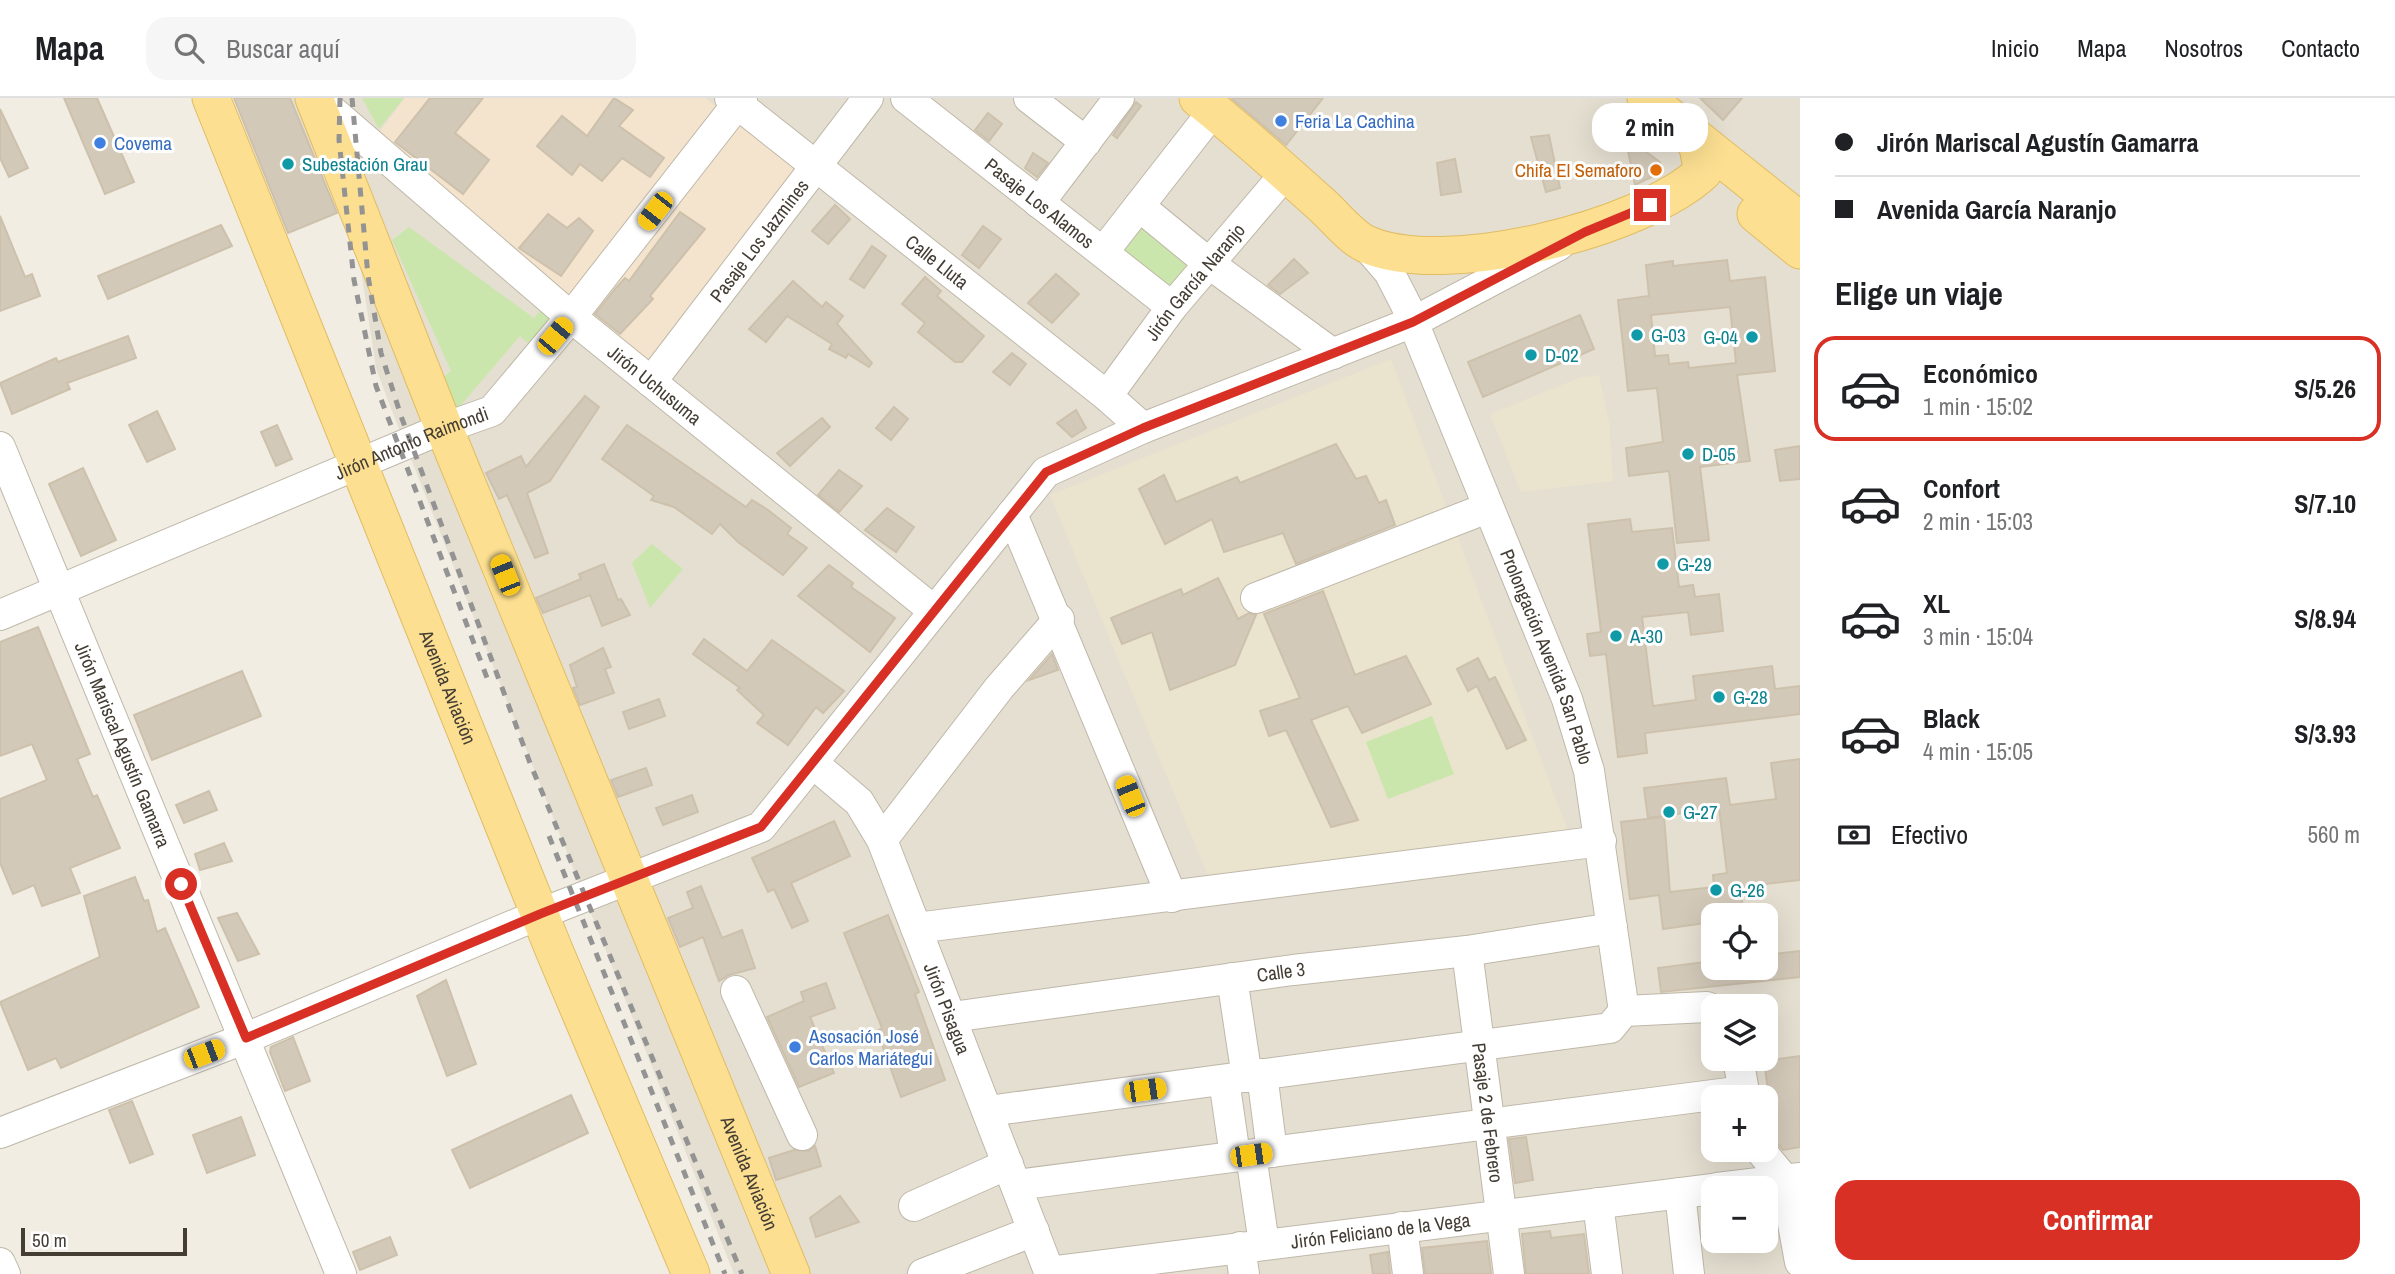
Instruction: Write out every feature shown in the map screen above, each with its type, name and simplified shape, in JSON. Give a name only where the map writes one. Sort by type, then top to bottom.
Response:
[{"type":"main road","name":"Avenida Aviación","points":[[211,98],[540,914],[691,1274]]},
{"type":"main road","name":"Avenida Aviación","points":[[315,98],[444,428],[791,1274]]},
{"type":"main road","points":[[1646,98],[1800,221]]},
{"type":"main road","name":"Prolongación Avenida San Pablo","points":[[1206,104],[1365,244],[1409,255],[1444,256],[1485,252],[1585,232],[1671,196],[1703,172]]},
{"type":"main road","points":[[1689,131],[1698,147],[1703,172],[1800,250]]},
{"type":"street","name":"Jirón Uchusuma","points":[[315,98],[571,317],[933,610]]},
{"type":"street","name":"Pasaje Los Jazmines","points":[[651,382],[868,98]]},
{"type":"street","name":"Pasaje Los Alamos","points":[[906,98],[1172,307]]},
{"type":"street","points":[[1029,98],[1086,142]]},
{"type":"street","points":[[1040,204],[1119,98]]},
{"type":"street","name":"Jirón Antonio Raimondi","points":[[0,615],[444,428],[492,411],[571,317],[737,100]]},
{"type":"street","name":"Calle Lluta","points":[[737,100],[816,167],[1107,396],[1143,428]]},
{"type":"street","points":[[1104,251],[1139,206],[1206,104]]},
{"type":"street","name":"Jirón García Naranjo","points":[[1107,396],[1172,307],[1211,265],[1286,173]]},
{"type":"street","points":[[1139,206],[1211,265],[1333,354]]},
{"type":"street","points":[[0,1133],[246,1038],[540,914],[761,827],[1046,472],[1143,428],[1413,322],[1585,232]]},
{"type":"street","name":"Prolongación Avenida San Pablo","points":[[1365,244],[1389,272],[1413,322],[1567,699],[1589,771],[1624,1011]]},
{"type":"street","name":"Jirón Mariscal Agustín Gamarra","points":[[0,447],[246,1038],[341,1274]]},
{"type":"street","points":[[1256,598],[1487,508]]},
{"type":"street","points":[[1012,514],[1059,619],[1172,897]]},
{"type":"street","points":[[882,841],[999,688],[1059,619]]},
{"type":"street","name":"Jirón Pisagua","points":[[814,764],[859,802],[882,841],[1050,1273]]},
{"type":"street","points":[[915,928],[1601,841]]},
{"type":"street","name":"Calle 3","points":[[951,1017],[1232,978],[1467,951],[1612,928]]},
{"type":"street","name":"Pasaje 2 de Febrero","points":[[1467,951],[1509,1274]]},
{"type":"street","points":[[1232,978],[1253,1154],[1250,1255]]},
{"type":"street","points":[[736,991],[802,1135]]},
{"type":"street","points":[[988,1111],[1610,1028],[1624,1011],[1701,1007]]},
{"type":"street","points":[[914,1206],[1012,1175],[1253,1154],[1701,1099]]},
{"type":"street","points":[[1774,1162],[1793,1179],[1800,1262]]},
{"type":"street","name":"Jirón Feliciano de la Vega","points":[[1050,1273],[1250,1255],[1402,1227],[1701,1190]]},
{"type":"street","points":[[1680,1193],[1689,1274]]},
{"type":"street","points":[[1598,1203],[1607,1274]]},
{"type":"street","points":[[1402,1227],[1408,1274]]},
{"type":"street","points":[[923,1274],[1034,1231]]},
{"type":"street","points":[[0,1262],[5,1274]]},
{"type":"shaded area","points":[[278,98],[1800,98],[1800,1274],[734,1274],[376,368],[353,218]]},
{"type":"shaded area","points":[[405,98],[705,98],[812,180],[647,370],[374,139]]},
{"type":"shaded area","points":[[1391,359],[1570,837],[1210,880],[1050,495]]},
{"type":"shaded area","points":[[1599,375],[1609,422],[1613,481],[1521,492],[1490,414],[1579,378]]},
{"type":"green space","points":[[362,98],[404,98],[379,129]]},
{"type":"green space","points":[[1139,217],[1199,264],[1173,298],[1117,249]]},
{"type":"green space","points":[[409,227],[534,318],[541,310],[550,317],[529,344],[520,336],[455,412],[442,378],[451,371],[392,240]]},
{"type":"green space","points":[[652,544],[683,569],[650,608],[632,563]]},
{"type":"green space","points":[[1432,716],[1454,774],[1388,799],[1366,742]]},
{"type":"building","name":"Covema","points":[[64,98],[97,98],[134,182],[105,194]]},
{"type":"building","name":"Subestación Grau","points":[[234,98],[290,98],[337,213],[288,233]]},
{"type":"building","points":[[430,98],[483,98],[455,133],[489,160],[463,194],[395,142]]},
{"type":"building","points":[[614,98],[633,110],[619,126],[664,158],[650,177],[622,158],[602,181],[580,164],[572,175],[537,146],[562,116],[587,136]]},
{"type":"building","name":"Feria La Cachina","points":[[1231,98],[1323,98],[1286,145]]},
{"type":"building","points":[[1700,98],[1742,98],[1723,120]]},
{"type":"building","points":[[1136,102],[1141,106],[1117,138],[1113,135]]},
{"type":"building","points":[[0,109],[28,168],[9,177],[0,158]]},
{"type":"building","points":[[988,113],[1002,124],[989,141],[975,130]]},
{"type":"building","points":[[1549,135],[1560,188],[1546,192],[1531,137]]},
{"type":"building","points":[[1625,136],[1660,162],[1662,172],[1635,185]]},
{"type":"building","points":[[1033,153],[1048,163],[1037,177],[1025,168]]},
{"type":"building","points":[[1455,159],[1461,192],[1441,195],[1437,163]]},
{"type":"building","points":[[835,205],[850,219],[828,244],[812,231]]},
{"type":"building","points":[[680,212],[705,229],[650,296],[653,299],[620,334],[595,314],[625,278],[629,281]]},
{"type":"building","points":[[548,214],[567,228],[579,218],[593,231],[561,276],[519,248]]},
{"type":"building","points":[[0,216],[25,277],[32,274],[40,296],[0,311]]},
{"type":"building","points":[[221,225],[232,246],[108,299],[98,276]]},
{"type":"building","points":[[983,226],[1001,239],[979,268],[962,255]]},
{"type":"building","points":[[872,246],[886,256],[864,288],[850,279]]},
{"type":"building","points":[[1294,259],[1308,273],[1280,294],[1268,285]]},
{"type":"building","points":[[1727,260],[1730,281],[1765,277],[1775,371],[1737,375],[1750,461],[1700,467],[1709,540],[1677,543],[1669,471],[1629,476],[1626,448],[1663,442],[1657,388],[1628,391],[1618,300],[1649,296],[1646,265],[1673,261],[1673,266]],"holes":[[[1730,307],[1736,363],[1689,368],[1688,362],[1669,364],[1668,355],[1655,356],[1651,315]]]},
{"type":"building","points":[[1056,274],[1079,294],[1052,323],[1028,303]]},
{"type":"building","points":[[925,277],[941,291],[937,296],[984,336],[962,362],[955,362],[918,332],[925,323],[902,304]]},
{"type":"building","points":[[793,281],[822,307],[826,302],[843,316],[837,324],[872,363],[869,367],[848,354],[846,358],[829,349],[832,344],[787,316],[766,342],[749,329]]},
{"type":"building","name":"D-02","points":[[1580,315],[1594,349],[1483,397],[1468,362]]},
{"type":"building","points":[[128,336],[136,358],[67,383],[70,389],[12,414],[0,383],[56,358],[58,362]]},
{"type":"building","points":[[1012,353],[1026,364],[1010,385],[993,372]]},
{"type":"building","points":[[585,396],[599,407],[550,481],[527,493],[548,553],[535,558],[507,495],[499,499],[486,473],[521,456],[526,467]]},
{"type":"building","points":[[894,407],[908,419],[891,440],[876,428]]},
{"type":"building","points":[[1076,410],[1086,428],[1072,437],[1057,423]]},
{"type":"building","points":[[157,411],[175,449],[147,462],[129,425]]},
{"type":"building","points":[[822,418],[830,427],[790,466],[777,453]]},
{"type":"building","points":[[277,425],[292,459],[276,466],[261,432]]},
{"type":"building","points":[[627,425],[746,507],[752,500],[768,510],[791,528],[787,534],[807,548],[783,575],[738,542],[720,524],[712,534],[674,507],[651,500],[654,496],[602,459]]},
{"type":"building","points":[[1336,444],[1356,479],[1366,476],[1379,503],[1386,500],[1395,525],[1296,564],[1283,533],[1224,552],[1212,519],[1165,544],[1139,489],[1164,475],[1176,502],[1237,477],[1240,483]]},
{"type":"building","points":[[1800,446],[1800,479],[1780,481],[1775,450]]},
{"type":"building","points":[[83,468],[116,540],[81,556],[49,484]]},
{"type":"building","points":[[839,470],[862,486],[839,512],[818,495]]},
{"type":"building","points":[[887,508],[914,527],[896,552],[865,530]]},
{"type":"building","points":[[1630,519],[1632,532],[1672,528],[1679,587],[1693,585],[1695,597],[1719,594],[1723,631],[1691,635],[1688,612],[1642,617],[1653,706],[1696,700],[1693,676],[1772,666],[1775,689],[1800,686],[1800,714],[1645,733],[1647,753],[1618,757],[1606,654],[1590,656],[1587,634],[1601,632],[1588,524]]},
{"type":"building","points":[[604,564],[618,600],[621,599],[630,615],[602,626],[590,595],[543,613],[536,598],[581,579],[579,574]]},
{"type":"building","points":[[829,565],[853,583],[851,587],[895,618],[870,652],[798,596]]},
{"type":"building","points":[[1218,578],[1238,619],[1249,613],[1256,615],[1235,665],[1170,690],[1152,632],[1122,644],[1111,618],[1181,589],[1183,595]]},
{"type":"building","points":[[1323,591],[1355,675],[1406,656],[1431,704],[1362,733],[1348,706],[1311,720],[1358,820],[1331,827],[1286,730],[1269,736],[1260,711],[1300,698],[1264,614]]},
{"type":"building","points":[[38,627],[90,754],[77,759],[93,797],[97,795],[120,848],[70,868],[80,893],[42,906],[34,885],[13,894],[0,863],[0,799],[47,780],[32,744],[0,756],[0,642]]},
{"type":"building","points":[[704,639],[747,671],[772,640],[844,691],[823,713],[816,707],[788,745],[757,723],[764,715],[737,690],[740,688],[693,654]]},
{"type":"building","points":[[603,648],[611,667],[605,669],[614,693],[580,705],[573,688],[577,687],[570,665]]},
{"type":"building","points":[[1052,654],[1058,670],[1029,680]]},
{"type":"building","points":[[1478,658],[1489,680],[1495,677],[1526,740],[1507,749],[1477,686],[1468,691],[1457,669]]},
{"type":"building","points":[[242,671],[261,716],[152,760],[134,715]]},
{"type":"building","points":[[659,699],[665,716],[629,729],[623,712]]},
{"type":"building","points":[[1800,759],[1800,880],[1740,887],[1742,903],[1701,903],[1701,924],[1663,929],[1659,895],[1630,899],[1621,822],[1664,817],[1670,892],[1714,887],[1713,875],[1727,873],[1719,808],[1648,818],[1644,788],[1726,778],[1730,805],[1776,799],[1771,763]]},
{"type":"building","points":[[646,768],[652,785],[618,797],[611,780]]},
{"type":"building","points":[[209,791],[217,810],[184,823],[176,805]]},
{"type":"building","points":[[692,795],[698,812],[663,825],[656,808]]},
{"type":"building","points":[[834,821],[850,856],[791,883],[808,921],[792,928],[774,889],[768,892],[752,858]]},
{"type":"building","points":[[224,843],[232,861],[200,870],[195,854]]},
{"type":"building","points":[[135,877],[144,901],[148,900],[157,932],[165,928],[199,1007],[61,1068],[56,1058],[28,1070],[0,1002],[100,957],[84,896]]},
{"type":"building","points":[[701,886],[722,938],[742,930],[755,968],[729,975],[719,981],[703,937],[680,947],[668,918],[693,908],[687,892]]},
{"type":"building","points":[[237,913],[259,954],[238,961],[218,918]]},
{"type":"building","points":[[888,915],[919,992],[915,994],[945,1080],[901,1097],[877,1031],[882,1028],[844,933]]},
{"type":"building","points":[[1800,951],[1800,977],[1778,979],[1778,954]]},
{"type":"building","points":[[1701,963],[1701,980],[1772,980],[1661,992],[1658,968]]},
{"type":"building","points":[[446,980],[476,1064],[447,1076],[417,996]]},
{"type":"building","name":"Asosación José Carlos Mariátegui","points":[[826,983],[835,1008],[810,1017],[834,1073],[799,1087],[767,1017],[804,1001],[801,992]]},
{"type":"building","points":[[293,1037],[310,1081],[285,1091],[270,1052],[271,1047]]},
{"type":"building","points":[[1800,1056],[1800,1147],[1783,1150],[1778,1144],[1778,1085],[1767,1085],[1765,1071],[1778,1071],[1778,1059]]},
{"type":"building","points":[[571,1095],[588,1133],[470,1188],[452,1150]]},
{"type":"building","points":[[132,1101],[153,1154],[130,1163],[109,1110]]},
{"type":"building","points":[[241,1117],[255,1155],[207,1173],[193,1135]]},
{"type":"building","points":[[1526,1137],[1533,1180],[1515,1183],[1509,1139]]},
{"type":"building","points":[[815,1146],[821,1166],[776,1180],[769,1158],[794,1150],[809,1151]]},
{"type":"building","points":[[840,1196],[859,1222],[816,1237],[810,1218]]},
{"type":"building","points":[[1550,1231],[1551,1238],[1584,1234],[1589,1274],[1526,1274],[1522,1234]]},
{"type":"building","points":[[390,1237],[397,1255],[360,1270],[353,1252]]},
{"type":"building","points":[[1487,1241],[1491,1274],[1425,1274],[1422,1248]]},
{"type":"building","points":[[1388,1252],[1390,1274],[1373,1274],[1370,1255]]},
{"type":"railway","points":[[340,98],[339,140],[354,280],[376,386],[489,683]]},
{"type":"railway","points":[[352,98],[368,276],[381,353],[401,416],[530,763],[742,1274]]},
{"type":"railway","points":[[549,836],[725,1274]]},
{"type":"place","name":"Feria La Cachina","points":[[1281,121]]},
{"type":"place","name":"Covema","points":[[100,143]]},
{"type":"place","name":"Subestación Grau","points":[[288,164]]},
{"type":"place","name":"Chifa El Semaforo","points":[[1656,170]]},
{"type":"place","name":"G-03","points":[[1637,335]]},
{"type":"place","name":"G-04","points":[[1752,337]]},
{"type":"place","name":"D-02","points":[[1531,355]]},
{"type":"place","name":"D-05","points":[[1688,454]]},
{"type":"place","name":"G-29","points":[[1663,564]]},
{"type":"place","name":"A-30","points":[[1616,636]]},
{"type":"place","name":"G-28","points":[[1719,697]]},
{"type":"place","name":"G-27","points":[[1669,812]]},
{"type":"place","name":"G-26","points":[[1716,890]]},
{"type":"place","name":"Asosación José Carlos Mariátegui","points":[[795,1047]]},
{"type":"route","points":[[181,884],[246,1038],[540,914],[761,827],[1046,472],[1143,428],[1413,322],[1585,232],[1650,205]]}]
